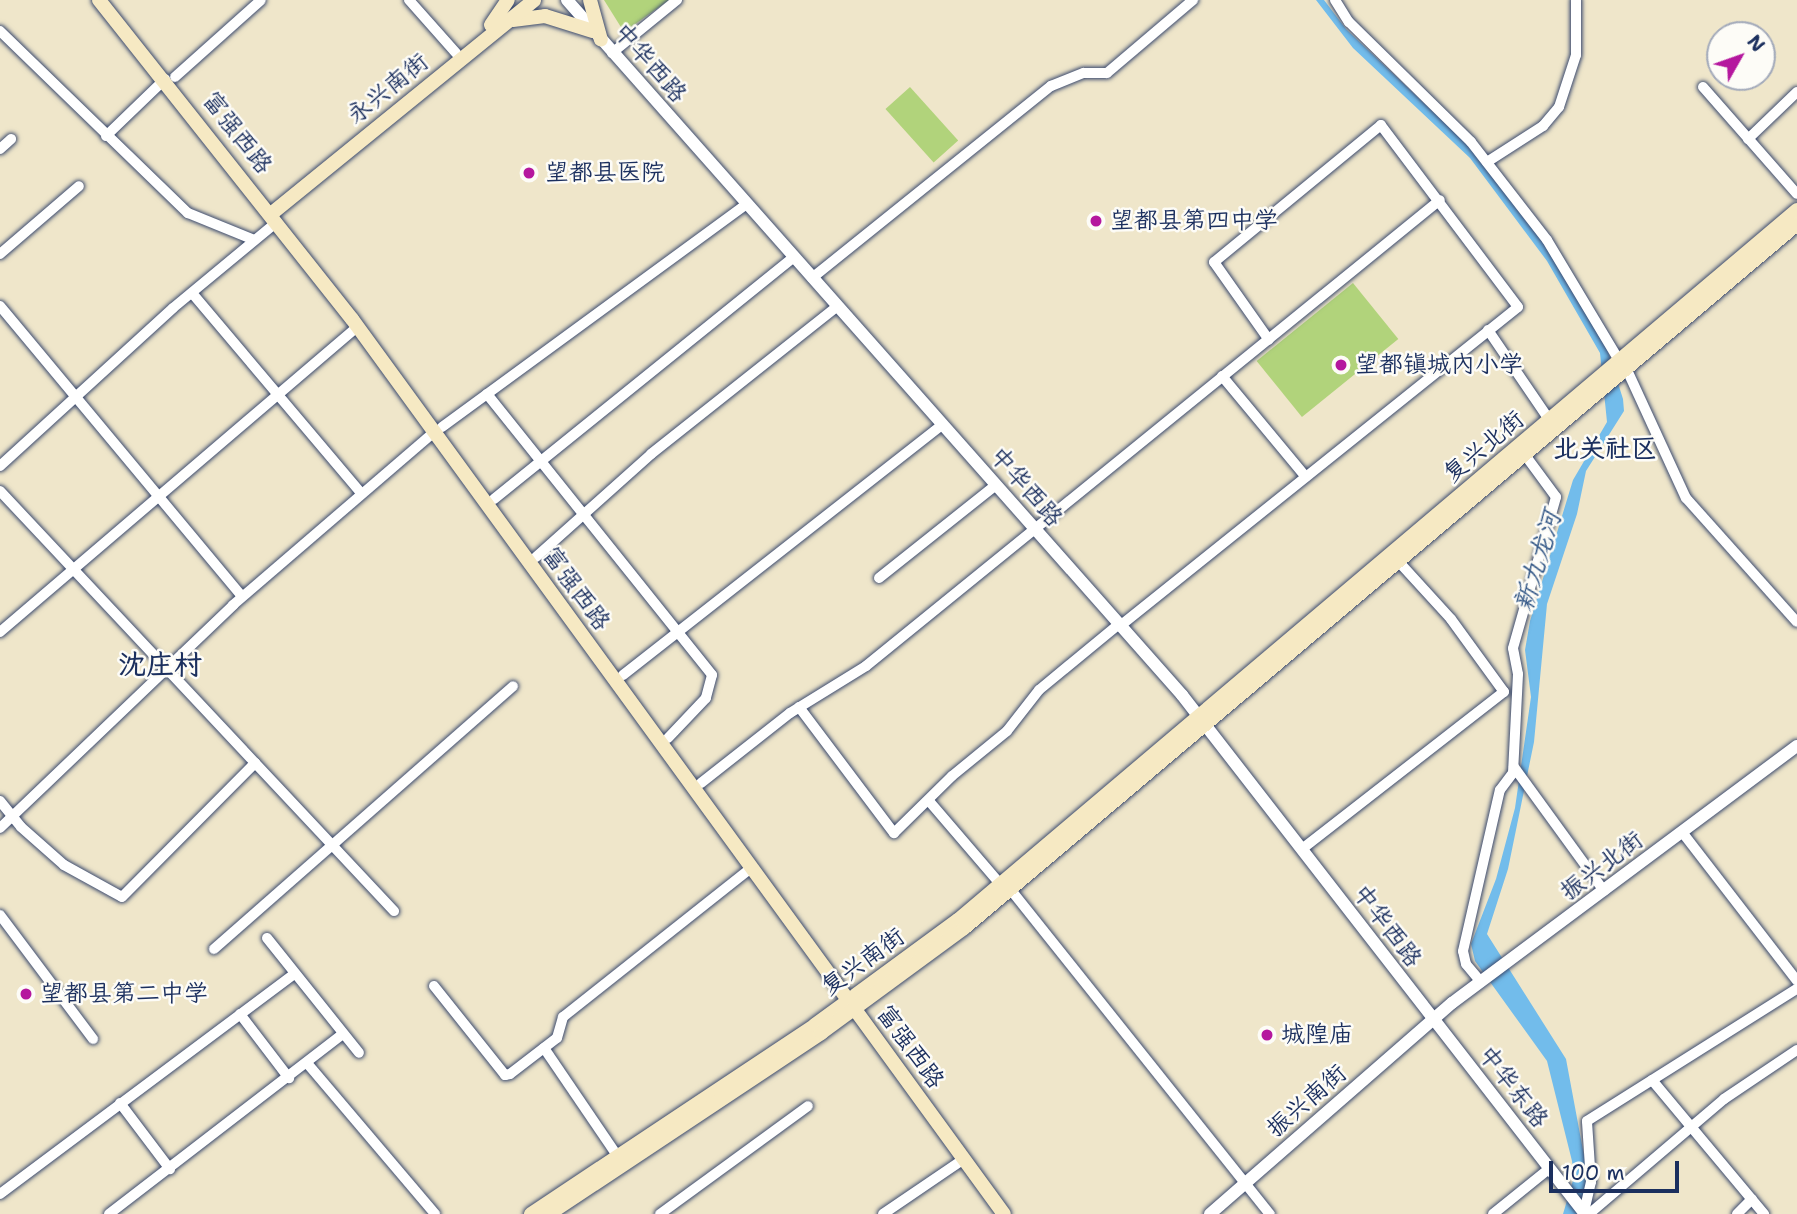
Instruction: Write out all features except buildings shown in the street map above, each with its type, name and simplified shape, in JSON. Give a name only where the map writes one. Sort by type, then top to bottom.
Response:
[{"type":"main road","name":"富强西路","points":[[99,0],[170,78]]},
{"type":"main road","name":"富强西路","points":[[111,0],[438,429],[751,867],[1016,1214]]},
{"type":"main road","points":[[498,24],[508,0]]},
{"type":"main road","name":"永兴南街","points":[[273,210],[498,24],[522,0]]},
{"type":"main road","name":"永兴南街","points":[[273,210],[456,53],[534,0]]},
{"type":"main road","points":[[590,0],[597,35]]},
{"type":"main road","points":[[498,24],[545,16],[597,35]]},
{"type":"main road","name":"富强西路","points":[[273,210],[357,327],[494,499],[623,675],[1004,1214]]},
{"type":"main road","name":"复兴北街","points":[[1621,368],[1797,210]]},
{"type":"main road","name":"复兴北街","points":[[1203,722],[1550,421],[1600,385],[1797,223]]},
{"type":"main road","name":"复兴北街","points":[[1203,722],[1399,562],[1525,455],[1600,385]]},
{"type":"main road","name":"复兴南街","points":[[549,1214],[855,1003],[1006,888],[1203,722]]},
{"type":"main road","name":"复兴南街","points":[[531,1214],[855,1003]]},
{"type":"street","points":[[106,136],[261,0]]},
{"type":"street","points":[[409,0],[456,53]]},
{"type":"street","name":"中华西路","points":[[567,0],[1203,722],[1433,1020]]},
{"type":"street","points":[[612,53],[677,0]]},
{"type":"street","points":[[812,278],[1051,86],[1084,73],[1107,73],[1194,0]]},
{"type":"street","points":[[1335,0],[1349,22],[1460,128],[1565,267],[1621,368],[1686,498],[1797,622]]},
{"type":"street","points":[[1487,163],[1554,115],[1576,55],[1576,0]]},
{"type":"street","points":[[0,31],[188,213],[254,240]]},
{"type":"street","points":[[1703,87],[1797,194]]},
{"type":"street","points":[[1748,139],[1797,92]]},
{"type":"street","points":[[799,707],[894,833],[929,801],[951,776],[1007,731],[1027,701],[1518,307],[1381,125],[1214,262],[1269,340]]},
{"type":"street","points":[[0,149],[11,139]]},
{"type":"street","points":[[0,254],[79,187]]},
{"type":"street","points":[[701,783],[799,707],[866,666],[1440,200]]},
{"type":"street","points":[[0,828],[165,667],[361,493],[438,429],[747,204]]},
{"type":"street","points":[[0,466],[254,240],[273,210]]},
{"type":"street","points":[[494,499],[794,257]]},
{"type":"street","points":[[192,293],[361,493]]},
{"type":"street","points":[[0,306],[243,596]]},
{"type":"street","points":[[536,556],[756,367],[838,306]]},
{"type":"street","points":[[0,632],[276,393],[357,327]]},
{"type":"street","points":[[1488,330],[1550,421]]},
{"type":"street","points":[[1222,376],[1306,477]]},
{"type":"street","points":[[487,394],[585,513],[712,675],[712,687],[668,738]]},
{"type":"street","points":[[623,675],[942,425]]},
{"type":"street","points":[[1525,455],[1556,497],[1513,648],[1518,674],[1516,770],[1604,891]]},
{"type":"street","points":[[878,579],[996,485]]},
{"type":"street","points":[[0,491],[394,911]]},
{"type":"street","points":[[1302,849],[1504,692],[1451,619],[1399,562]]},
{"type":"street","points":[[214,949],[331,843],[513,686]]},
{"type":"street","name":"振兴北街","points":[[1433,1020],[1797,746]]},
{"type":"street","points":[[0,801],[12,816],[64,865],[122,897],[255,763]]},
{"type":"street","points":[[1483,981],[1466,964],[1463,951],[1500,790],[1516,770]]},
{"type":"street","points":[[929,801],[1006,888],[1270,1214]]},
{"type":"street","points":[[1682,832],[1797,981]]},
{"type":"street","points":[[434,986],[505,1075],[557,1038],[563,1017],[751,867]]},
{"type":"street","points":[[0,915],[93,1039]]},
{"type":"street","points":[[267,938],[359,1053]]},
{"type":"street","points":[[0,1194],[294,974]]},
{"type":"street","points":[[1585,1213],[1591,1182],[1586,1123],[1797,989]]},
{"type":"street","points":[[240,1014],[289,1078]]},
{"type":"street","name":"中华东路","points":[[1433,1020],[1585,1213]]},
{"type":"street","name":"振兴南街","points":[[1210,1214],[1433,1020]]},
{"type":"street","points":[[109,1214],[343,1034]]},
{"type":"street","points":[[544,1048],[618,1157]]},
{"type":"street","points":[[1585,1213],[1691,1127],[1797,1049]]},
{"type":"street","points":[[307,1063],[435,1214]]},
{"type":"street","points":[[1652,1080],[1764,1214]]},
{"type":"street","points":[[120,1102],[170,1169]]},
{"type":"street","points":[[660,1214],[808,1106]]},
{"type":"street","points":[[883,1214],[964,1159]]},
{"type":"street","points":[[1493,1214],[1550,1168]]},
{"type":"street","points":[[1737,1214],[1752,1199]]},
{"type":"green space","points":[[604,0],[669,0],[624,32]]},
{"type":"green space","points":[[910,87],[958,141],[934,163],[885,109]]},
{"type":"green space","points":[[1353,283],[1398,339],[1302,417],[1257,361]]},
{"type":"water","points":[[1316,0],[1324,0],[1346,29],[1471,148],[1536,231],[1605,342],[1623,399],[1624,411],[1586,471],[1577,514],[1547,604],[1534,742],[1508,869],[1487,934],[1566,1059],[1588,1177],[1580,1214],[1563,1214],[1574,1177],[1547,1061],[1475,961],[1471,944],[1496,879],[1515,808],[1531,697],[1525,650],[1530,621],[1573,480],[1607,422],[1600,353],[1547,261],[1470,158],[1353,48]]},
{"type":"place","name":"望都县医院","points":[[529,173]]},
{"type":"place","name":"望都县第四中学","points":[[1096,221]]},
{"type":"place","name":"望都镇城内小学","points":[[1341,365]]},
{"type":"place","name":"望都县第二中学","points":[[26,994]]},
{"type":"place","name":"城隍庙","points":[[1267,1035]]},
{"type":"district","name":"北关社区","points":[[1605,448]]},
{"type":"district","name":"沈庄村","points":[[160,664]]},
{"type":"water label","name":"新九龙河","points":[[1537,561]]}]
